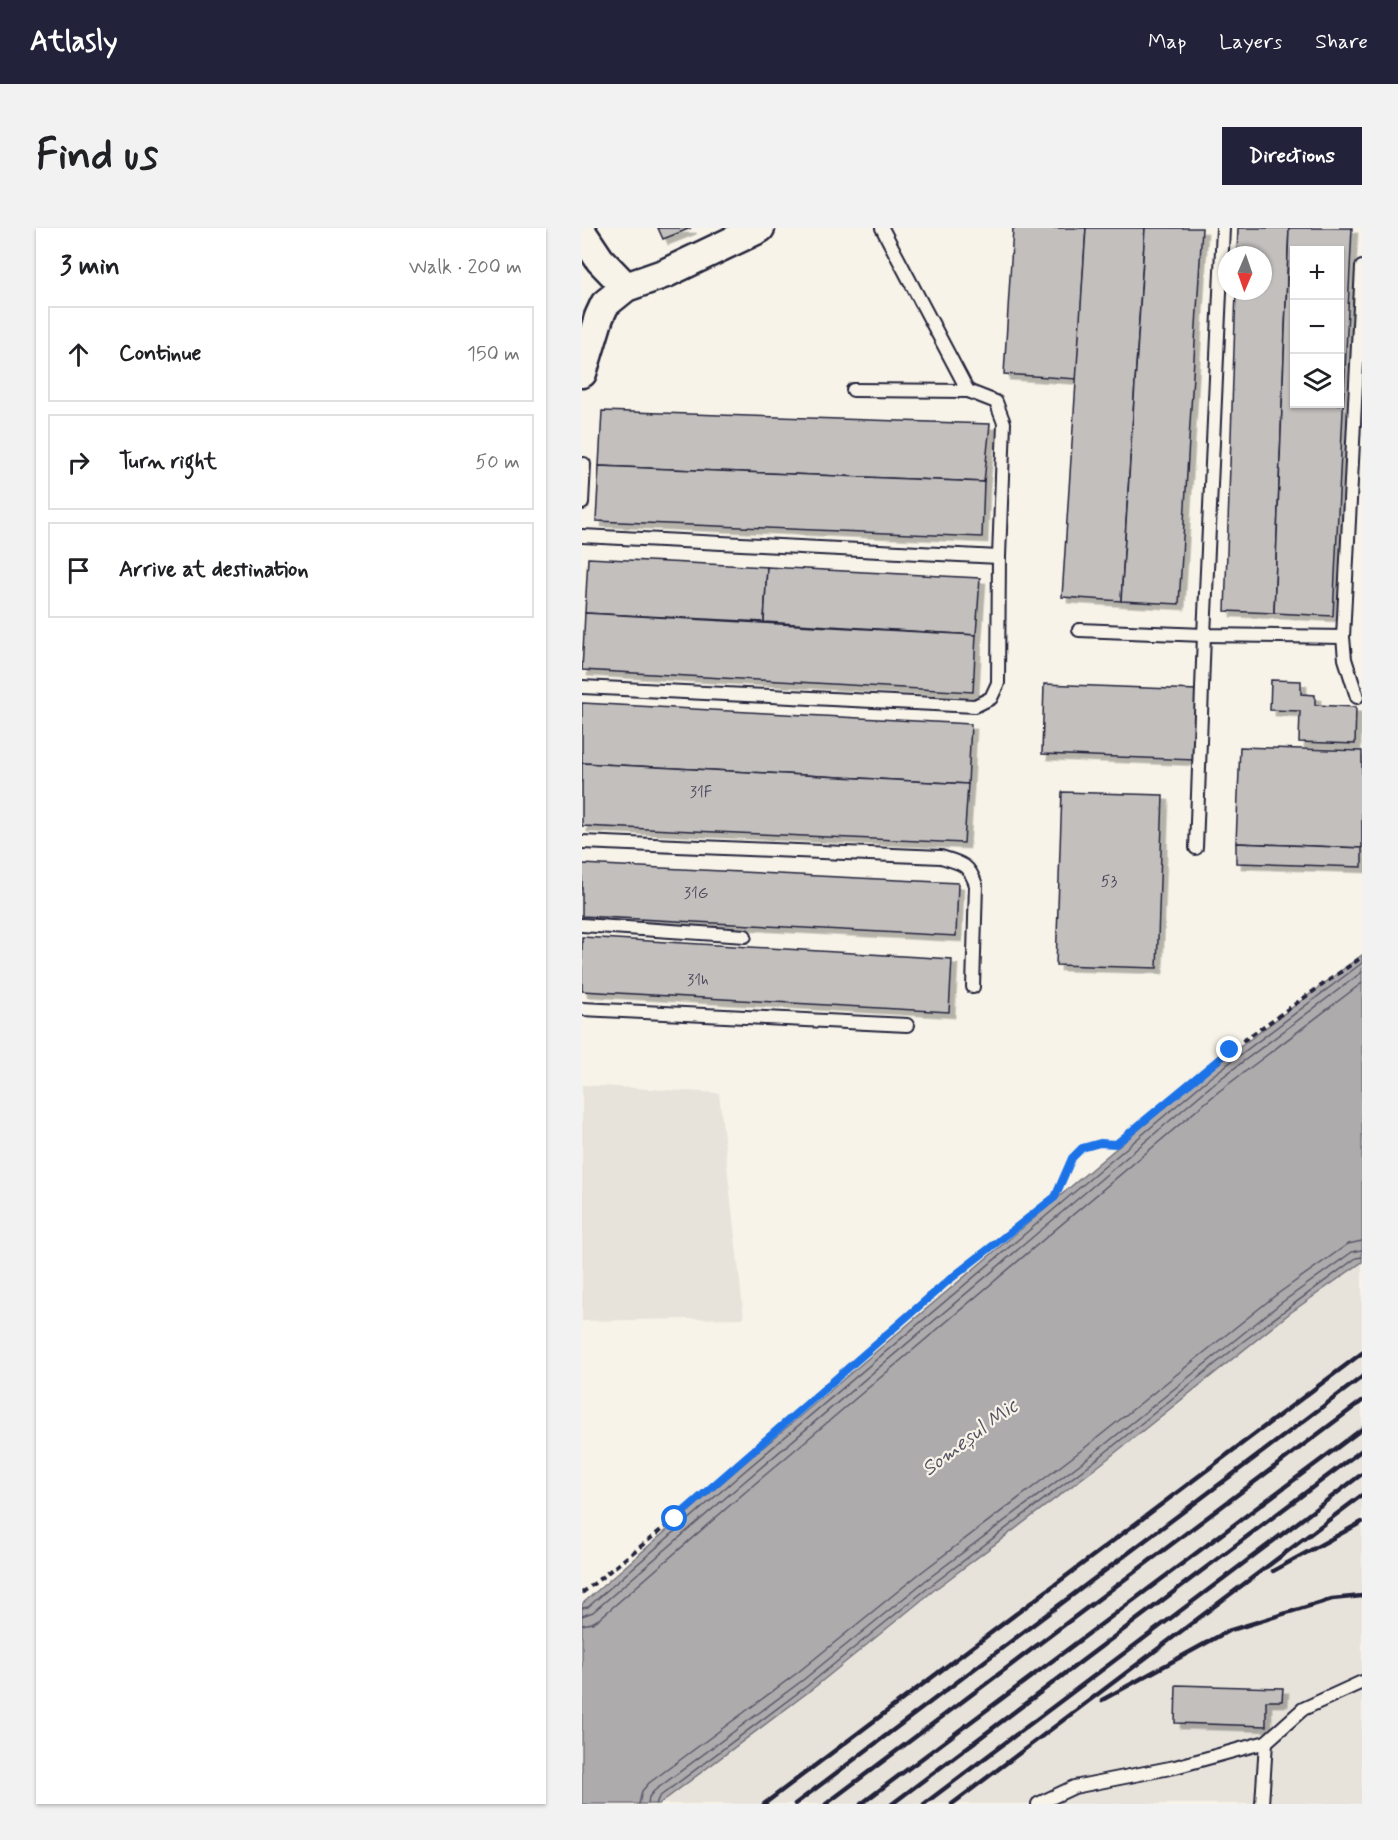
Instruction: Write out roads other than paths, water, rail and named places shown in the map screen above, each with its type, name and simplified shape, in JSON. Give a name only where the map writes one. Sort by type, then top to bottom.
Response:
[{"type":"street","points":[[584,360],[605,304],[626,287],[666,273],[760,228]]},
{"type":"street","points":[[582,233],[600,260],[626,287]]},
{"type":"lane","points":[[882,228],[968,392]]},
{"type":"lane","points":[[1196,848],[1223,228]]},
{"type":"lane","points":[[1357,697],[1345,659],[1343,637],[1362,267]]},
{"type":"lane","points":[[582,687],[975,706],[991,698],[998,684],[999,557],[1005,423],[996,402],[968,392],[853,390]]},
{"type":"lane","points":[[582,503],[584,464]]},
{"type":"lane","points":[[582,536],[999,557]]},
{"type":"lane","points":[[1079,630],[1343,637]]},
{"type":"lane","points":[[582,842],[941,857],[960,862],[971,871],[976,885],[973,987]]},
{"type":"lane","points":[[582,925],[746,936]]},
{"type":"lane","points":[[582,1009],[907,1025]]},
{"type":"lane","points":[[1038,1804],[1074,1787],[1175,1767],[1266,1742],[1303,1709],[1362,1682]]},
{"type":"lane","points":[[1262,1804],[1266,1742]]},
{"type":"water","name":"Someșul Mic","points":[[1362,955],[1362,1262],[1290,1313],[1101,1464],[933,1591],[811,1690],[659,1804],[582,1804],[582,1604],[736,1470],[1204,1074]]},
{"type":"railway","points":[[764,1804],[1362,1353]]},
{"type":"railway","points":[[795,1804],[1362,1377]]},
{"type":"railway","points":[[826,1804],[1362,1401]]},
{"type":"railway","points":[[861,1804],[1362,1429]]},
{"type":"railway","points":[[892,1804],[1362,1450]]},
{"type":"railway","points":[[924,1804],[1362,1474]]},
{"type":"railway","points":[[952,1804],[1362,1495]]},
{"type":"railway","points":[[1273,1571],[1362,1522]]},
{"type":"railway","points":[[1102,1700],[1228,1631],[1332,1599],[1362,1596]]}]
